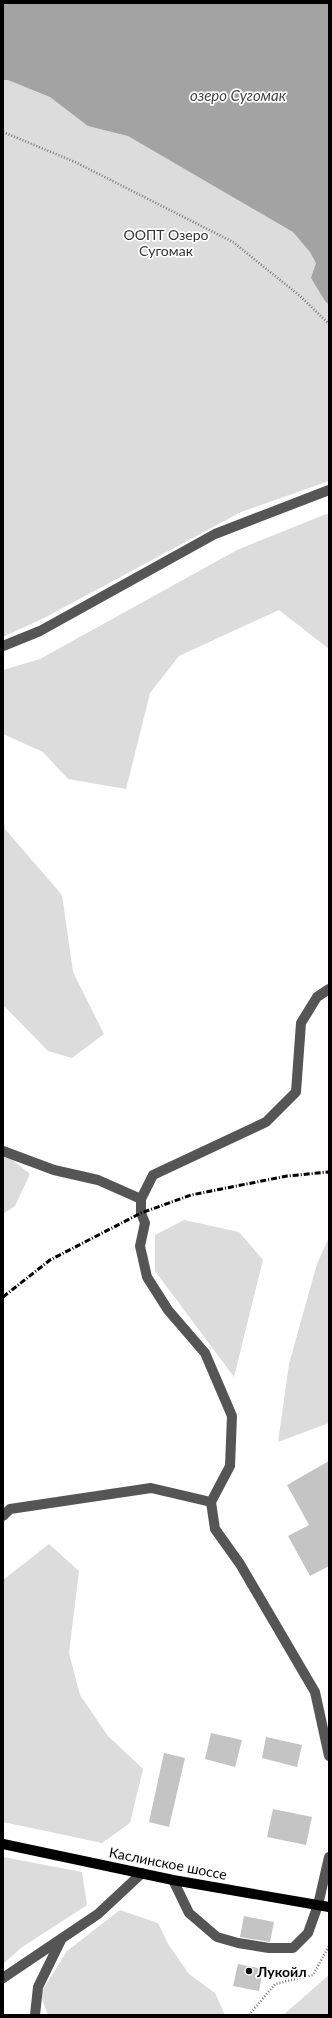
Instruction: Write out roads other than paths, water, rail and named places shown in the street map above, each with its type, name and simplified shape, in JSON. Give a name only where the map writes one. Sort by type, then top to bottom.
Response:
[{"type":"main road","name":"Каслинское шоссе","points":[[3,1844],[173,1880],[329,1907]]},
{"type":"street","points":[[3,646],[40,631],[215,534],[329,490]]},
{"type":"street","points":[[329,988],[317,997],[301,1024],[296,1092],[266,1122],[153,1175],[141,1199],[141,1213],[145,1223],[140,1246],[147,1277],[168,1310],[205,1354],[232,1416],[230,1466],[211,1502],[215,1529],[240,1564],[315,1692],[329,1756]]},
{"type":"street","points":[[3,1151],[54,1170],[98,1180],[141,1199]]},
{"type":"street","points":[[3,1516],[10,1509],[151,1488],[211,1502]]},
{"type":"street","points":[[173,1880],[189,1912],[216,1937],[238,1943],[269,1948],[293,1948],[308,1933],[318,1905],[329,1857]]},
{"type":"street","points":[[3,1978],[98,1914],[142,1873]]},
{"type":"street","points":[[35,2015],[38,1987],[62,1938]]},
{"type":"water","name":"озеро Сугомак","points":[[3,3],[329,3],[329,305],[311,278],[316,263],[310,252],[293,232],[128,136],[88,126],[50,97],[8,80],[3,80]]},
{"type":"railway","points":[[3,1297],[50,1260],[141,1213],[191,1195],[287,1176],[329,1172]]},
{"type":"place","name":"Лукойл","points":[[249,1971]]},
{"type":"park label","name":"ООПТ Озеро Сугомак","points":[[166,242]]}]
